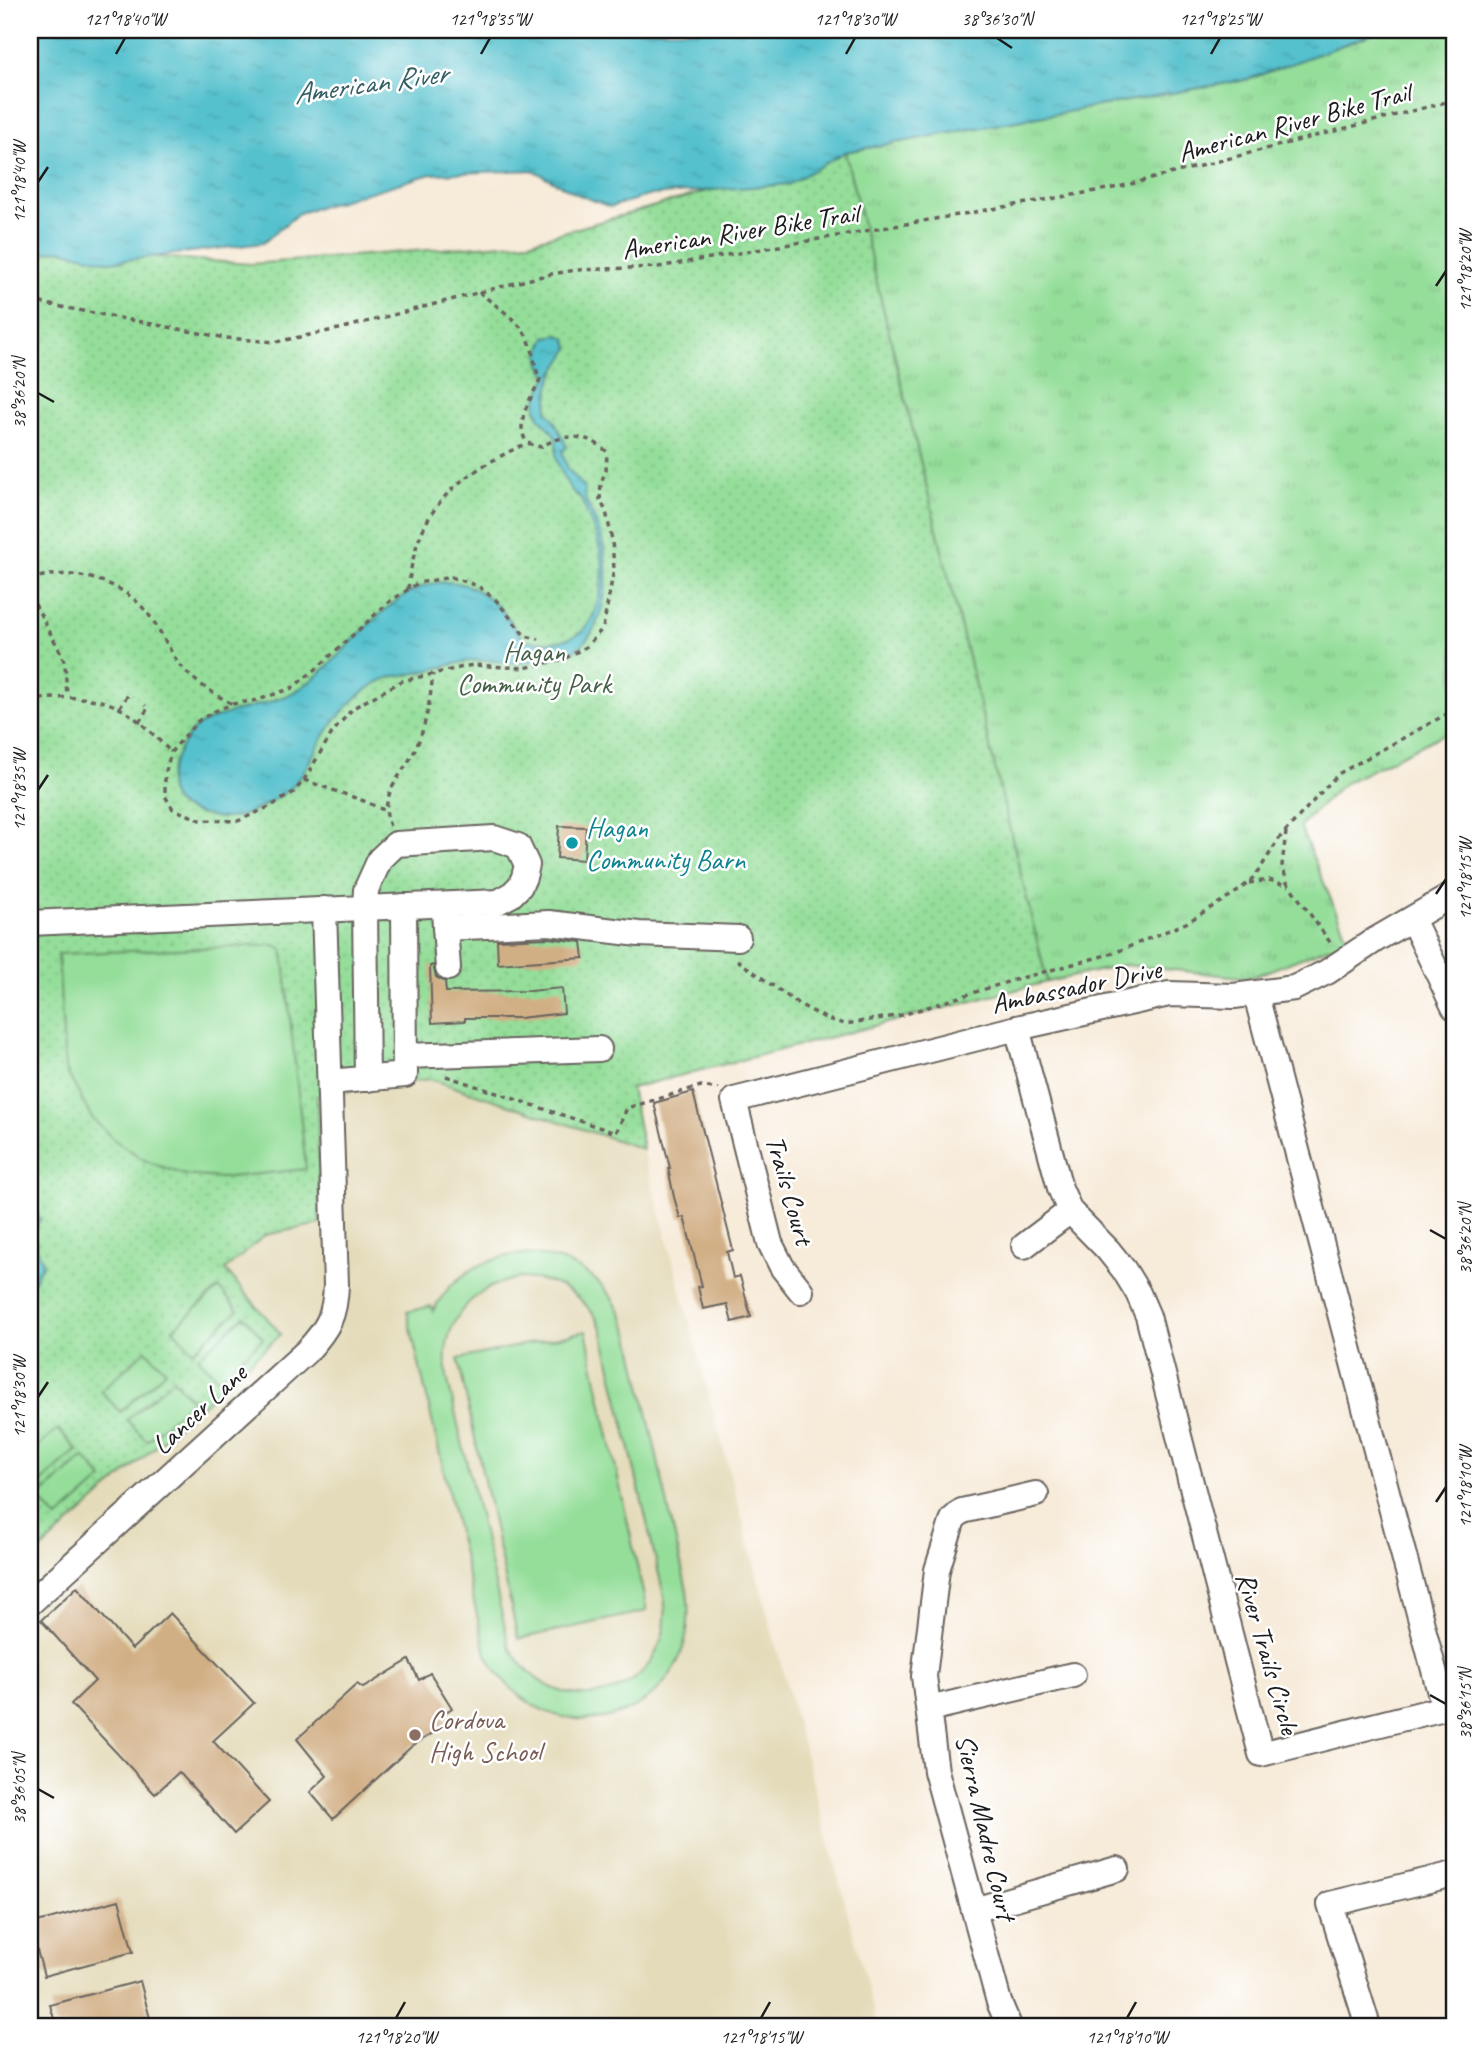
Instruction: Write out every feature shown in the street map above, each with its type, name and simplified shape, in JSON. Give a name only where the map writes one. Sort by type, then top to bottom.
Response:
[{"type":"street","points":[[367,1079],[366,890],[380,859],[396,844],[494,838],[518,846],[527,865],[520,886],[511,895],[498,902],[444,916]]},
{"type":"street","name":"Ambassador Drive","points":[[734,1100],[1017,1028],[1169,993],[1234,996],[1294,988],[1343,962],[1454,894]]},
{"type":"street","points":[[30,923],[404,906],[444,916],[549,923],[734,946]]},
{"type":"street","points":[[404,906],[405,1065]]},
{"type":"street","name":"Lancer Lane","points":[[30,1603],[308,1350],[330,1323],[336,1304],[324,909]]},
{"type":"street","points":[[444,916],[448,968]]},
{"type":"street","points":[[1412,919],[1454,1007]]},
{"type":"street","name":"River Trails Circle","points":[[1017,1028],[1059,1188],[1070,1211],[1124,1270],[1138,1293],[1147,1317],[1261,1754],[1444,1708],[1256,995]]},
{"type":"street","points":[[330,1082],[367,1079],[405,1065],[599,1049]]},
{"type":"street","name":"Trails Court","points":[[734,1100],[771,1243],[782,1267],[801,1291]]},
{"type":"street","points":[[1024,1246],[1070,1211]]},
{"type":"street","name":"Sierra Madre Court","points":[[1009,2026],[999,2002],[936,1771],[924,1676],[937,1570],[953,1519],[962,1511],[1036,1494]]},
{"type":"street","points":[[929,1709],[1073,1675]]},
{"type":"street","points":[[974,1910],[1117,1869]]},
{"type":"street","points":[[1368,2026],[1330,1904],[1454,1874]]},
{"type":"path","name":"American River Bike Trail","points":[[30,301],[226,338],[275,342],[339,329],[576,270],[658,267],[1119,187],[1454,100]]},
{"type":"path","points":[[479,292],[527,335],[533,353],[534,368],[540,379],[527,404],[523,419],[521,435],[527,443],[541,447],[551,441],[578,436],[597,441],[607,452],[600,499],[610,530],[614,569],[603,628],[587,646],[564,659],[524,668],[472,665],[402,681],[353,708],[332,733],[294,792],[238,821],[201,820],[173,809],[165,796],[164,775],[171,752],[198,721],[232,704],[258,700],[292,688],[381,608],[418,583],[451,577],[478,586],[496,600],[525,636],[540,639]]},
{"type":"path","points":[[408,589],[410,572],[426,520],[449,490],[469,473],[527,443]]},
{"type":"path","points":[[30,579],[76,575],[121,590],[146,611],[181,665],[210,692],[232,704]]},
{"type":"path","points":[[30,595],[62,655],[67,696]]},
{"type":"path","points":[[304,779],[386,811],[391,787],[414,751],[429,711],[433,674]]},
{"type":"path","points":[[119,708],[128,695],[132,697]]},
{"type":"path","points":[[30,699],[67,696],[119,708],[139,722],[171,752]]},
{"type":"path","points":[[139,722],[148,708],[145,705]]},
{"type":"path","points":[[734,946],[797,1003],[827,1019],[845,1024],[902,1015],[1014,980],[1114,953],[1186,923],[1223,902],[1256,876],[1286,830],[1338,774],[1454,710]]},
{"type":"path","points":[[1286,830],[1282,865],[1289,886],[1343,962]]},
{"type":"path","points":[[1247,883],[1269,880],[1289,886]]},
{"type":"path","points":[[405,1065],[434,1072],[616,1133],[628,1108],[701,1086],[720,1089],[734,1100]]},
{"type":"shaded area","name":"Cordova High School","points":[[430,1079],[643,1149],[878,2026],[30,2026],[30,1443],[265,1235],[320,1224],[317,1096]]},
{"type":"green space","points":[[1377,30],[1454,30],[1454,729],[1343,784],[1300,826],[1348,940],[1250,978],[1125,965],[1047,982],[845,152],[1249,79]]},
{"type":"green space","name":"Hagan Community Park","points":[[845,152],[1047,982],[631,1088],[643,1149],[430,1079],[317,1096],[320,1224],[265,1235],[225,1270],[281,1334],[30,1559],[30,253],[61,250],[251,264],[529,242]]},
{"type":"green space","points":[[276,945],[283,950],[306,1169],[220,1178],[185,1175],[146,1161],[113,1139],[91,1117],[65,1068],[58,954]]},
{"type":"green space","points":[[519,1254],[558,1260],[590,1275],[614,1301],[630,1336],[687,1591],[686,1636],[672,1672],[647,1699],[616,1715],[581,1719],[546,1711],[513,1690],[486,1654],[407,1312],[431,1306],[433,1311],[458,1279],[480,1265]],"holes":[[[521,1278],[559,1286],[579,1299],[588,1307],[602,1329],[664,1596],[664,1630],[653,1658],[634,1679],[610,1691],[583,1695],[555,1689],[530,1673],[509,1645],[447,1377],[448,1341],[453,1325],[462,1311],[473,1299],[503,1282]]]},
{"type":"green space","points":[[219,1288],[238,1310],[193,1351],[173,1329]]},
{"type":"green space","points":[[244,1316],[263,1338],[218,1379],[198,1357]]},
{"type":"green space","points":[[586,1331],[647,1611],[518,1639],[458,1359]]},
{"type":"green space","points":[[146,1350],[166,1371],[120,1412],[101,1391]]},
{"type":"green space","points":[[173,1379],[192,1400],[147,1441],[127,1420]]},
{"type":"green space","points":[[58,1429],[77,1450],[32,1491],[30,1454]]},
{"type":"green space","points":[[84,1457],[103,1479],[57,1519],[38,1498]]},
{"type":"water","name":"American River","points":[[30,30],[1377,30],[1249,79],[845,152],[789,184],[651,195],[610,207],[577,194],[533,170],[431,174],[299,213],[263,243],[110,262],[61,250],[30,255]]},
{"type":"water","points":[[559,335],[567,339],[569,349],[554,373],[549,388],[547,411],[567,447],[562,452],[568,469],[585,488],[585,497],[600,534],[606,563],[606,586],[601,611],[584,643],[567,653],[531,662],[470,661],[381,681],[361,694],[343,712],[323,737],[297,781],[274,800],[231,818],[206,816],[175,802],[169,785],[172,766],[193,730],[209,720],[294,692],[330,664],[385,610],[404,596],[425,586],[447,582],[474,588],[496,604],[525,640],[559,641],[585,629],[595,611],[601,588],[602,559],[593,527],[580,497],[569,487],[557,461],[555,437],[541,419],[536,407],[538,396],[548,376],[540,362],[541,348],[546,337]]},
{"type":"water","points":[[30,1211],[41,1219],[35,1229],[35,1235],[43,1263],[30,1283]]},
{"type":"building","name":"Hagan Community Barn","points":[[559,826],[586,827],[584,860],[557,858]]},
{"type":"building","points":[[548,938],[582,942],[584,958],[498,964],[497,940]]},
{"type":"building","points":[[433,965],[436,977],[445,982],[446,992],[562,988],[564,1013],[519,1018],[465,1018],[465,1021],[432,1023],[430,966]]},
{"type":"building","points":[[693,1092],[733,1250],[727,1252],[733,1278],[740,1276],[751,1317],[732,1322],[727,1304],[703,1309],[698,1287],[702,1286],[684,1217],[680,1218],[674,1197],[670,1168],[654,1103]]},
{"type":"building","points":[[77,1587],[132,1649],[170,1613],[254,1703],[213,1741],[269,1802],[234,1834],[179,1772],[155,1794],[71,1704],[95,1681],[41,1620]]},
{"type":"building","points":[[409,1660],[419,1680],[430,1673],[452,1708],[442,1715],[448,1724],[412,1746],[333,1819],[310,1792],[327,1776],[297,1739],[357,1684],[363,1688]]},
{"type":"building","points":[[119,1900],[133,1952],[44,1976],[30,1924]]},
{"type":"building","points":[[140,1981],[152,2026],[56,2026],[50,2005]]},
{"type":"place","name":"Hagan Community Barn","points":[[572,843]]},
{"type":"place","name":"Cordova High School","points":[[415,1735]]}]
